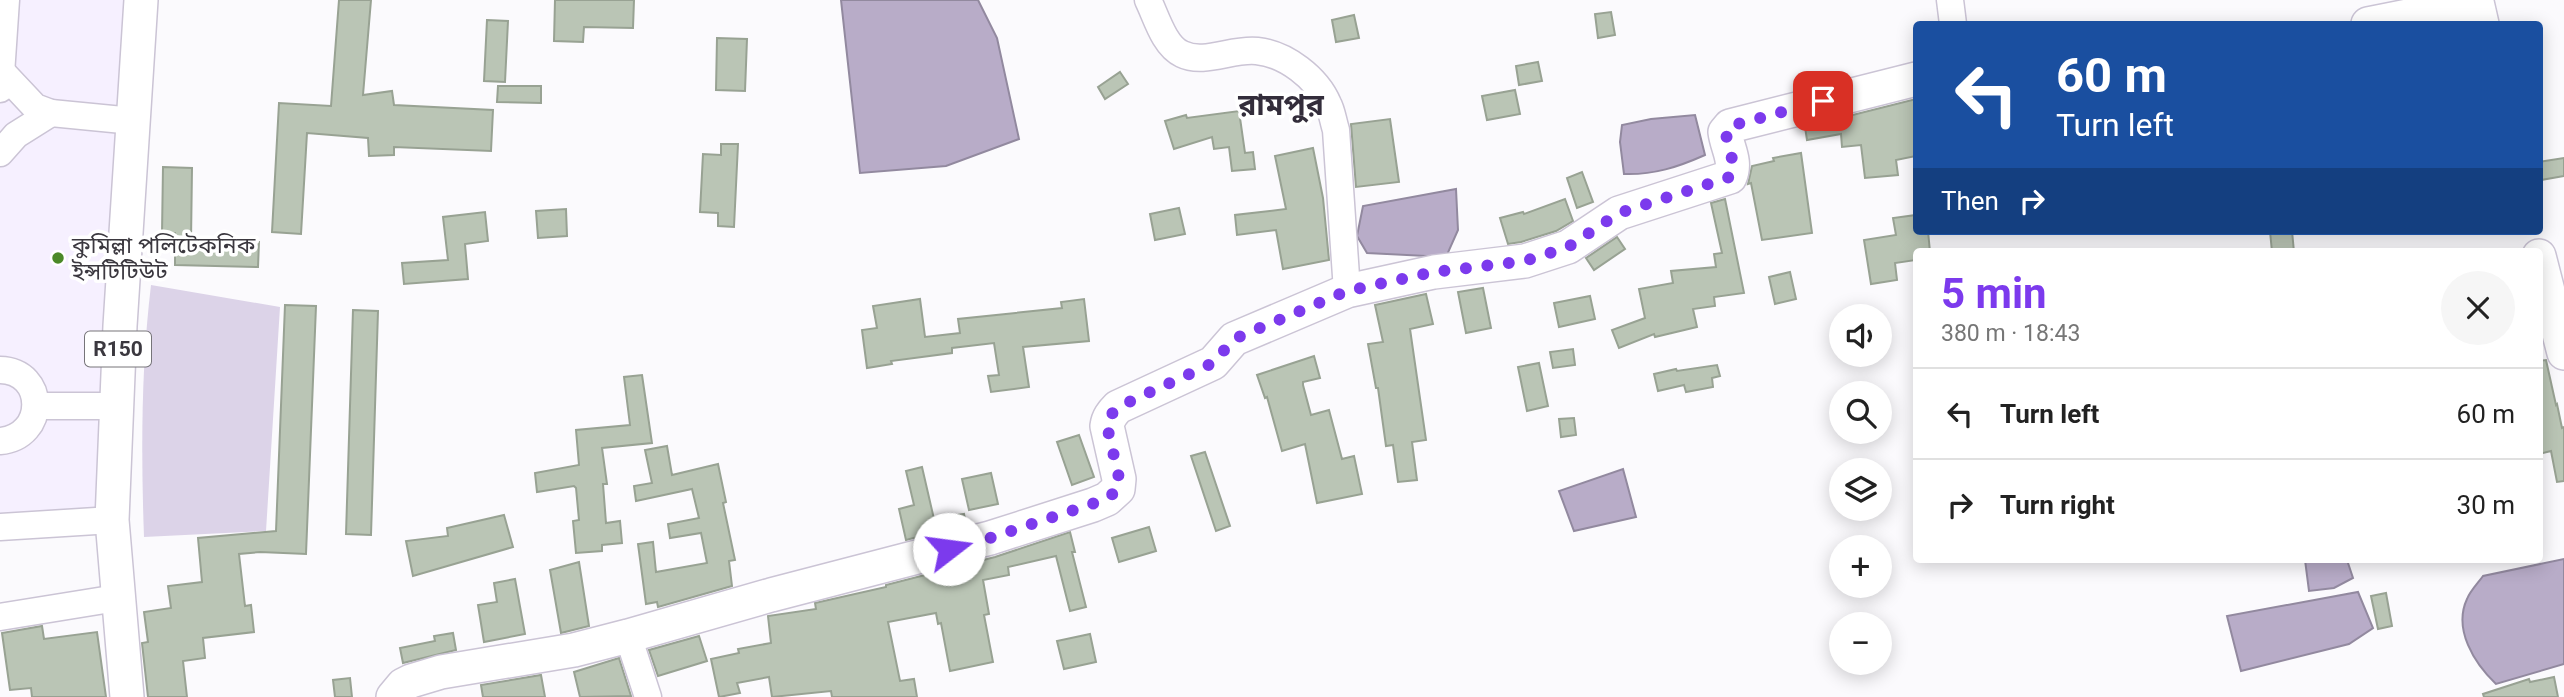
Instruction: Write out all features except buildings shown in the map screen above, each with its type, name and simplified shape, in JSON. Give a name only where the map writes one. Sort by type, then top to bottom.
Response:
[{"type":"main road","name":"R150","points":[[127,697],[112,520],[116,406],[141,0]]},
{"type":"main road","points":[[2390,21],[2478,9]]},
{"type":"main road","points":[[393,697],[403,685],[441,672],[574,650],[628,636],[771,595],[990,538],[1107,499],[1118,489],[1119,478],[1107,426],[1108,420],[1118,407],[1213,363],[1234,339],[1241,335],[1347,291],[1434,272],[1525,261],[1568,247],[1619,213],[1730,177],[1734,169],[1726,132],[1730,126],[1913,80]]},
{"type":"main road","points":[[2543,270],[2564,353]]},
{"type":"street","points":[[6,0],[1,81],[35,107],[51,113],[132,121]]},
{"type":"street","points":[[1148,0],[1172,47],[1182,55],[1195,58],[1256,51],[1289,62],[1316,83],[1329,105],[1336,130],[1347,291]]},
{"type":"street","points":[[1950,0],[1953,21]]},
{"type":"street","points":[[0,153],[16,135],[51,113]]},
{"type":"street","points":[[0,370],[8,370],[24,378],[34,392],[37,406],[27,430],[10,440],[0,441]]},
{"type":"street","points":[[37,406],[116,406]]},
{"type":"street","points":[[0,527],[112,520]]},
{"type":"street","points":[[0,617],[117,598]]},
{"type":"street","points":[[628,636],[648,697]]},
{"type":"shaded area","name":"কুমিল্লা পলিটেকনিক ইন্সটিটিউট","points":[[0,0],[129,0],[102,517],[0,520]]},
{"type":"shaded area","points":[[841,0],[978,0],[997,38],[1019,139],[946,166],[860,173]]},
{"type":"shaded area","points":[[1695,115],[1705,155],[1666,169],[1624,174],[1620,142],[1622,125]]},
{"type":"shaded area","points":[[1456,189],[1458,230],[1446,257],[1367,253],[1357,236],[1363,206]]},
{"type":"shaded area","points":[[151,285],[280,307],[266,531],[144,537],[143,411]]},
{"type":"shaded area","points":[[1623,469],[1636,517],[1574,531],[1559,491]]},
{"type":"shaded area","points":[[2564,559],[2564,664],[2496,684],[2473,656],[2464,634],[2463,610],[2468,596],[2483,576]]},
{"type":"shaded area","points":[[2305,563],[2348,563],[2353,578],[2334,588],[2309,591]]},
{"type":"shaded area","points":[[2358,592],[2373,628],[2349,644],[2241,671],[2227,616]]},
{"type":"place","name":"কুমিল্লা পলিটেকনিক ইন্সটিটিউট","points":[[58,258]]},
{"type":"district","name":"রামপুর","points":[[1281,104]]},
{"type":"route","points":[[949,549],[1107,499],[1118,489],[1119,478],[1107,426],[1113,412],[1118,407],[1213,363],[1234,339],[1347,291],[1434,272],[1525,261],[1568,247],[1619,213],[1730,177],[1734,169],[1726,132],[1735,123],[1823,101]]}]
